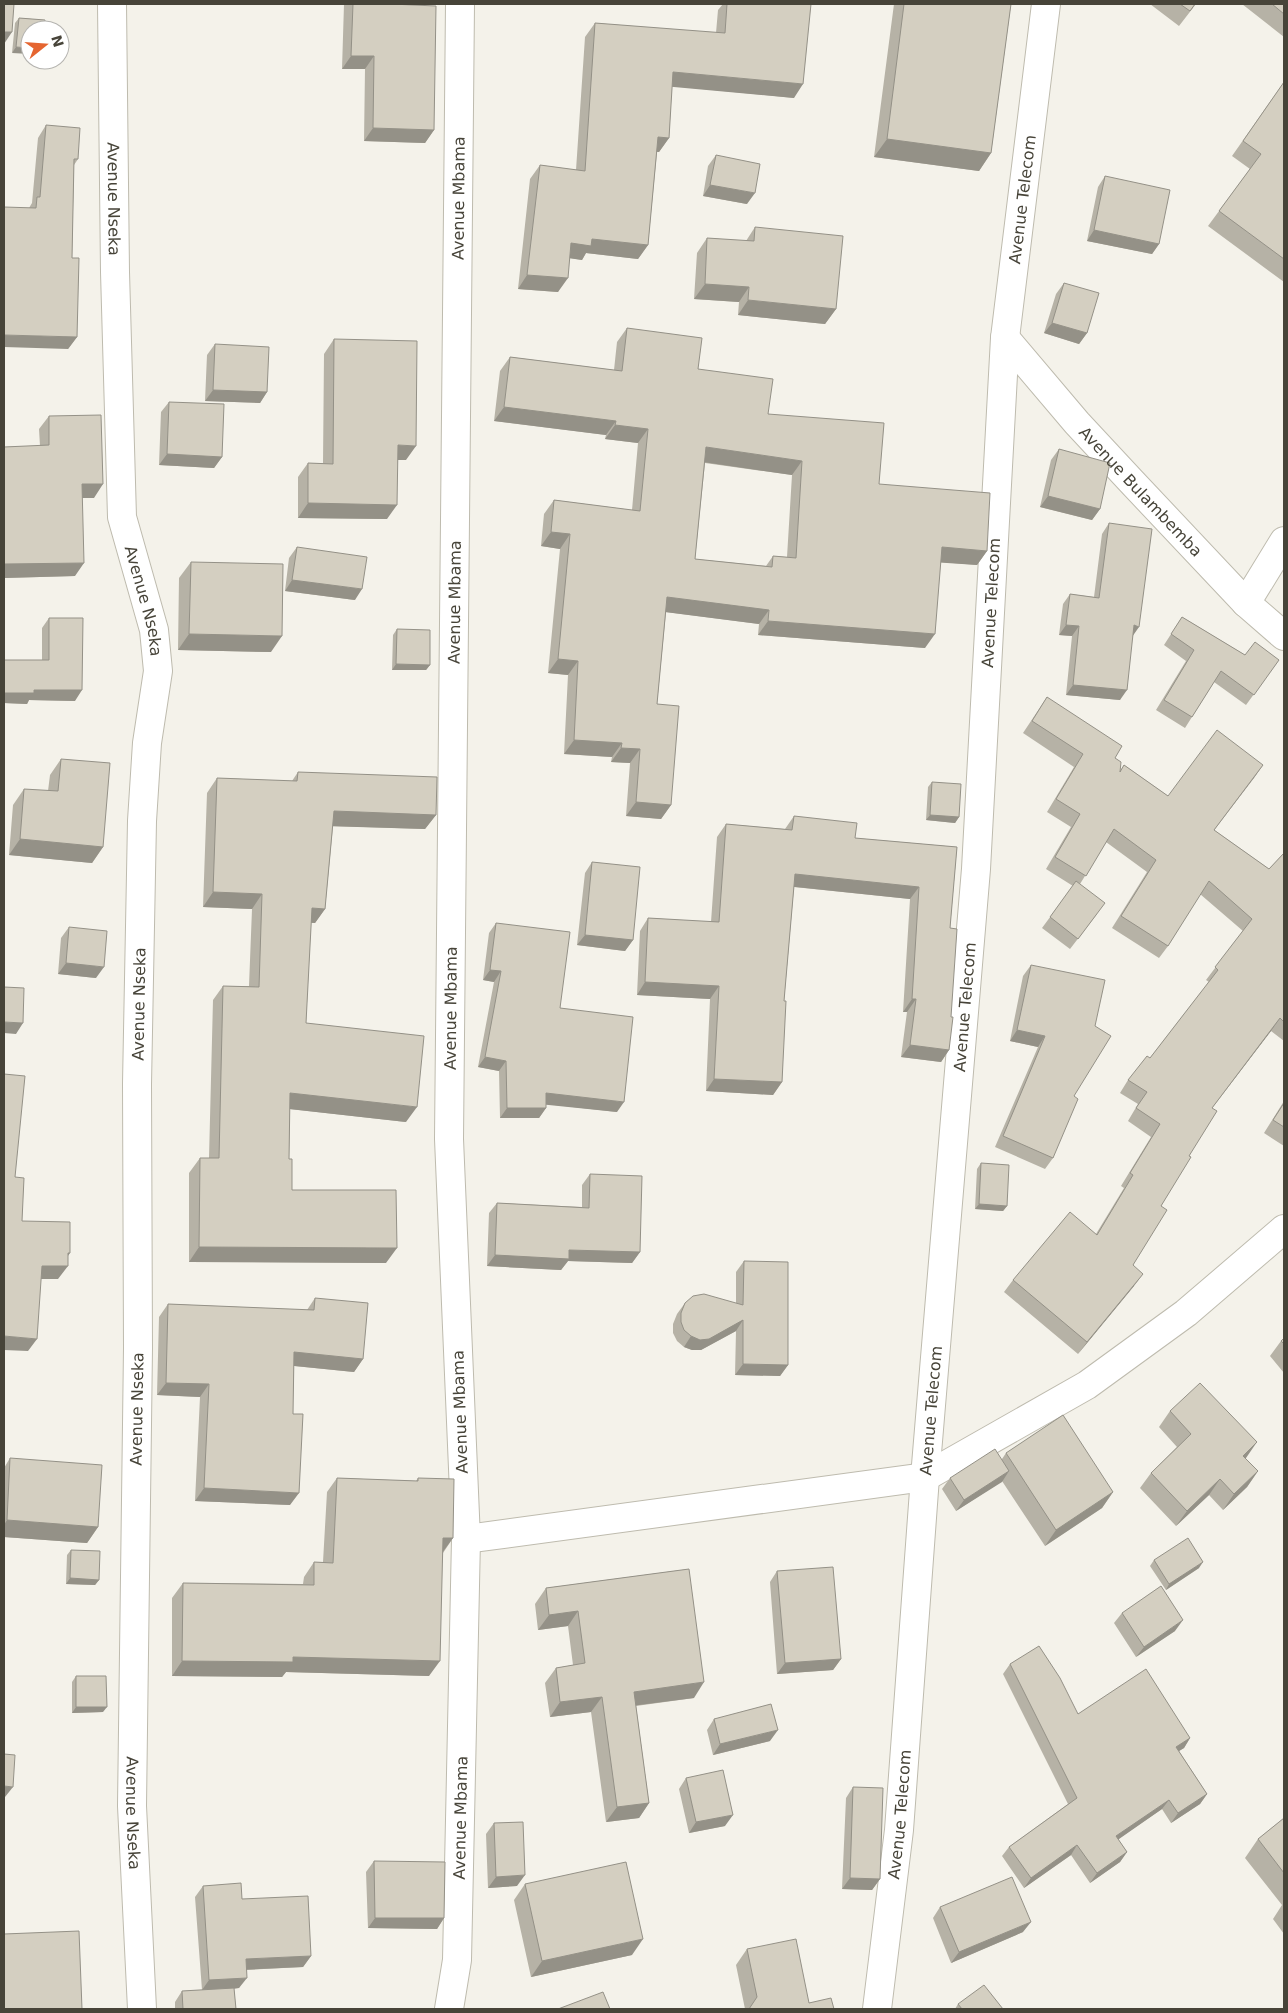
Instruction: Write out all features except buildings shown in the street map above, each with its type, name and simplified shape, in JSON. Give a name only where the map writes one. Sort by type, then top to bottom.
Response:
[{"type":"street","name":"Avenue Nseka","points":[[112,4],[115,272],[122,517],[154,630],[158,670],[147,743],[142,821],[137,1084],[138,1348],[132,1806],[142,2009]]},
{"type":"street","name":"Avenue Mbama","points":[[450,2009],[457,1960],[466,1539],[449,1139],[460,4]]},
{"type":"street","name":"Avenue Telecom","points":[[877,2009],[899,1830],[925,1477],[976,868],[1005,338],[1046,4]]},
{"type":"street","name":"Avenue Bulambemba","points":[[1005,338],[1077,423],[1246,603],[1284,636]]},
{"type":"street","points":[[1246,603],[1284,541]]},
{"type":"street","points":[[466,1539],[925,1477],[1087,1385],[1186,1313],[1284,1230]]}]
